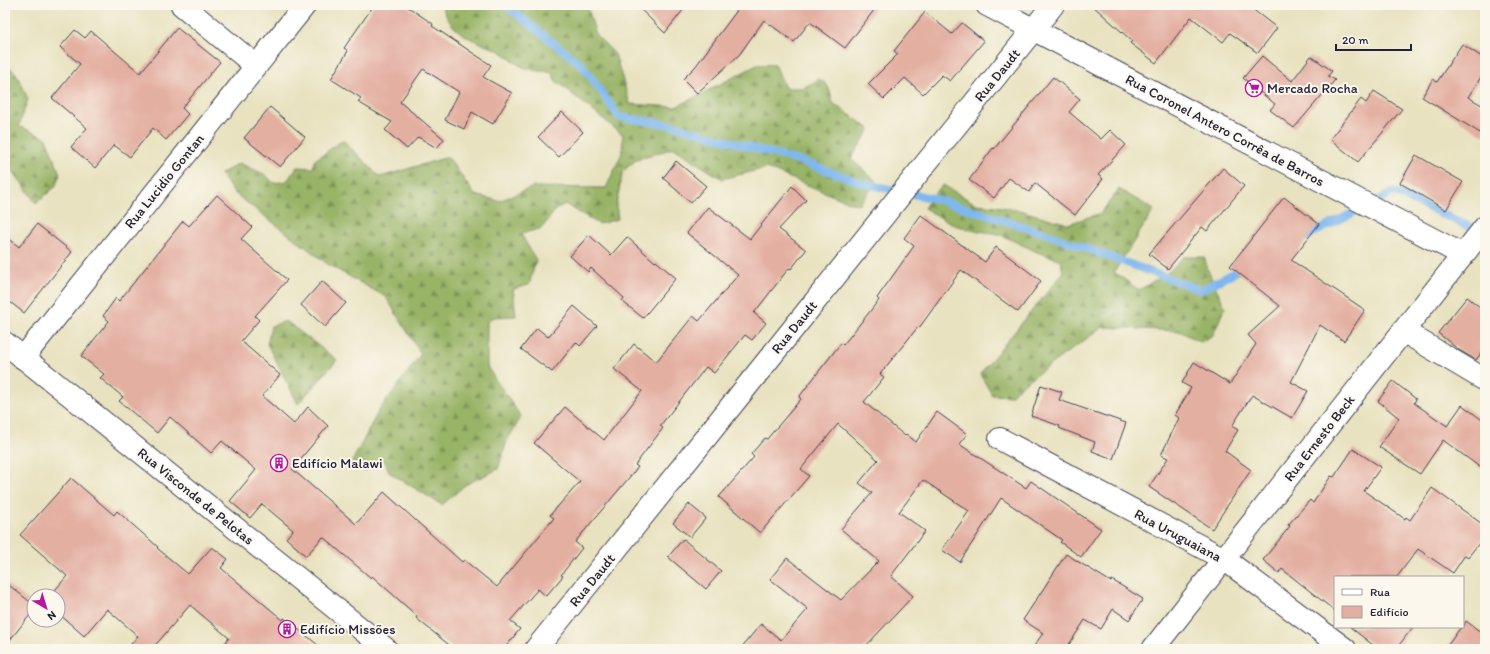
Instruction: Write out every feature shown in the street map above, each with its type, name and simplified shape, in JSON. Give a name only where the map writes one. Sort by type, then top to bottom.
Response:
[{"type":"street","points":[[182,5],[256,66]]},
{"type":"street","name":"Rua Lucidio Gontan","points":[[23,358],[305,5]]},
{"type":"street","name":"Rua Coronel Antero Corrêa de Barros","points":[[987,5],[1463,255]]},
{"type":"street","name":"Rua Daudt","points":[[536,649],[1053,5]]},
{"type":"street","name":"Rua Ernesto Beck","points":[[1153,649],[1485,227]]},
{"type":"street","points":[[1403,331],[1485,380]]},
{"type":"street","name":"Rua Visconde de Pelotas","points":[[5,343],[386,649]]},
{"type":"street","name":"Rua Uruguaiana","points":[[1000,439],[1224,559],[1345,649]]},
{"type":"green space","points":[[442,5],[587,5],[596,35],[615,54],[630,104],[676,107],[757,65],[775,64],[785,88],[803,88],[819,79],[827,86],[833,103],[870,129],[851,159],[877,182],[859,204],[851,203],[766,168],[722,179],[674,148],[637,159],[623,171],[616,205],[618,219],[599,224],[565,204],[557,208],[542,228],[521,234],[536,260],[529,285],[513,289],[516,316],[493,317],[487,322],[487,367],[521,417],[507,441],[498,469],[465,485],[442,505],[390,473],[384,460],[365,471],[352,462],[378,412],[421,354],[386,297],[329,265],[233,192],[221,174],[239,163],[264,174],[274,183],[287,181],[297,167],[313,168],[315,160],[343,140],[380,177],[448,157],[475,195],[499,201],[533,187],[606,188],[622,153],[623,135],[555,80],[552,72],[524,68],[498,50],[464,35],[451,23]]},
{"type":"green space","points":[[5,64],[16,73],[28,99],[19,126],[46,138],[60,174],[55,187],[36,203],[5,160]]},
{"type":"green space","points":[[943,185],[976,204],[1019,210],[1068,224],[1101,213],[1119,189],[1154,210],[1114,272],[1139,290],[1169,271],[1183,257],[1204,257],[1209,273],[1225,307],[1213,335],[1201,342],[1179,331],[1103,327],[1023,384],[1011,396],[992,395],[980,374],[1063,273],[1061,260],[1037,252],[999,234],[972,230],[954,225],[924,208],[932,196]]},
{"type":"green space","points":[[286,321],[337,360],[298,404],[267,344],[271,326]]},
{"type":"building","points":[[374,5],[405,5],[433,24],[432,26],[491,65],[483,77],[512,93],[493,124],[472,112],[464,129],[445,120],[459,92],[423,69],[400,102],[444,139],[437,148],[418,137],[407,149],[385,130],[392,122],[358,102],[361,98],[331,79],[348,51],[344,48]]},
{"type":"building","points":[[636,5],[687,5],[665,33]]},
{"type":"building","points":[[741,5],[878,5],[845,48],[810,22],[794,42],[764,20],[739,55],[697,93],[683,79],[695,67]]},
{"type":"building","points":[[1092,5],[1247,5],[1277,28],[1258,53],[1230,33],[1223,42],[1191,17],[1156,63],[1130,43],[1132,41]]},
{"type":"building","points":[[925,12],[952,34],[962,23],[984,41],[950,81],[942,75],[923,94],[905,78],[884,99],[868,84],[898,54],[894,51]]},
{"type":"building","points":[[177,28],[220,62],[182,108],[188,114],[166,140],[153,128],[130,157],[114,145],[95,168],[71,147],[87,128],[52,98],[80,64],[60,47],[75,30],[85,38],[91,31],[140,73]]},
{"type":"building","points":[[1462,44],[1485,59],[1485,71],[1468,97],[1485,107],[1485,136],[1422,97],[1433,79],[1437,82]]},
{"type":"building","points":[[1262,56],[1292,81],[1311,56],[1332,71],[1328,76],[1335,80],[1294,128],[1270,110],[1275,104],[1243,78]]},
{"type":"building","points":[[1053,77],[1080,99],[1069,112],[1101,139],[1110,130],[1126,145],[1098,175],[1103,179],[1075,215],[1035,183],[1029,192],[1009,178],[994,198],[969,180],[993,148],[994,149]]},
{"type":"building","points":[[1374,91],[1402,109],[1358,162],[1330,139],[1361,99],[1366,103]]},
{"type":"building","points":[[270,107],[305,137],[280,167],[244,138]]},
{"type":"building","points":[[562,112],[583,132],[559,157],[538,137]]},
{"type":"building","points":[[1416,155],[1463,182],[1446,210],[1400,183]]},
{"type":"building","points":[[676,161],[706,186],[691,203],[663,178]]},
{"type":"building","points":[[1223,168],[1244,186],[1207,231],[1202,227],[1168,269],[1149,254]]},
{"type":"building","points":[[792,186],[806,200],[779,229],[806,250],[791,269],[789,268],[754,313],[766,323],[752,340],[745,335],[714,373],[706,367],[660,426],[663,428],[635,465],[638,467],[575,542],[582,548],[561,575],[563,576],[546,596],[538,589],[510,621],[520,629],[504,649],[454,649],[416,618],[417,616],[372,576],[371,578],[323,537],[306,556],[286,538],[293,530],[262,504],[250,518],[230,501],[256,470],[222,441],[211,453],[170,417],[157,433],[119,401],[123,397],[100,378],[104,374],[81,356],[109,321],[103,316],[116,298],[119,301],[183,221],[189,226],[217,195],[252,227],[241,239],[287,280],[255,316],[259,320],[241,341],[280,375],[262,396],[294,424],[308,407],[328,426],[292,469],[356,524],[384,492],[462,562],[464,560],[497,587],[554,518],[550,515],[580,482],[534,443],[565,407],[604,440],[642,391],[614,369],[634,344],[656,362],[693,316],[699,321],[738,275],[687,233],[708,207],[750,239]]},
{"type":"building","points":[[1284,197],[1319,224],[1291,260],[1365,310],[1344,341],[1320,325],[1291,382],[1308,391],[1292,418],[1252,395],[1232,426],[1238,430],[1225,451],[1251,470],[1212,529],[1149,487],[1168,458],[1161,455],[1179,418],[1175,415],[1191,388],[1182,383],[1194,362],[1230,384],[1256,344],[1248,335],[1280,306],[1230,266]]},
{"type":"building","points":[[921,215],[985,262],[996,247],[1041,281],[1018,312],[961,270],[919,328],[918,327],[880,374],[884,377],[864,402],[905,436],[906,434],[916,442],[937,412],[967,434],[959,444],[1026,488],[1031,481],[1101,529],[1081,557],[1060,542],[1062,540],[1001,498],[960,562],[942,550],[969,511],[923,480],[899,512],[925,531],[891,576],[913,596],[863,649],[740,649],[761,624],[781,640],[808,609],[770,579],[787,558],[841,600],[879,561],[841,529],[872,493],[859,483],[878,460],[838,424],[801,469],[809,476],[760,533],[719,497],[754,457],[751,454],[765,438],[767,439],[801,399],[799,397],[841,343],[843,345],[879,300],[877,298],[914,246],[904,238]]},
{"type":"building","points":[[37,224],[72,252],[24,313],[5,298],[5,235],[19,247]]},
{"type":"building","points":[[589,235],[611,255],[627,237],[655,262],[656,261],[676,278],[643,318],[622,301],[624,298],[591,268],[588,272],[570,256]]},
{"type":"building","points":[[322,281],[346,303],[325,327],[301,305]]},
{"type":"building","points":[[1467,297],[1485,311],[1485,348],[1476,360],[1459,350],[1438,333]]},
{"type":"building","points":[[574,306],[597,326],[580,346],[576,342],[552,372],[521,349],[537,328],[548,337]]},
{"type":"building","points":[[1393,381],[1416,399],[1414,403],[1447,426],[1462,405],[1485,422],[1485,471],[1443,440],[1420,474],[1379,447],[1399,418],[1378,401]]},
{"type":"building","points":[[1041,385],[1062,392],[1059,400],[1126,423],[1113,459],[1092,451],[1095,442],[1059,428],[1060,426],[1031,416]]},
{"type":"building","points":[[1353,449],[1381,467],[1364,491],[1405,519],[1406,517],[1410,520],[1432,488],[1485,526],[1485,536],[1468,557],[1465,555],[1453,573],[1418,549],[1398,576],[1334,576],[1334,610],[1282,569],[1279,573],[1263,560],[1290,526],[1288,525],[1310,500],[1313,503],[1331,476],[1334,477]]},
{"type":"building","points":[[71,478],[114,515],[117,511],[188,574],[212,547],[228,559],[221,568],[283,620],[284,618],[323,649],[220,649],[229,638],[190,605],[152,649],[127,649],[138,636],[107,609],[84,636],[66,620],[66,588],[57,588],[67,576],[20,535]]},
{"type":"building","points":[[689,504],[706,518],[690,537],[673,523]]},
{"type":"building","points":[[683,539],[721,571],[706,589],[668,557]]},
{"type":"building","points":[[1066,554],[1111,582],[1112,580],[1143,599],[1129,620],[1113,609],[1101,629],[1085,620],[1066,649],[1032,649],[1043,633],[1023,620]]},
{"type":"building","points":[[5,582],[26,599],[26,620],[5,646]]},
{"type":"building","points":[[1466,621],[1485,635],[1485,649],[1445,649],[1460,628],[1464,628]]},
{"type":"building","points":[[1351,628],[1412,628],[1396,649],[1378,649]]},
{"type":"waterway","points":[[505,5],[582,65],[619,117],[672,125],[803,162],[862,183],[936,199],[1044,233],[1201,290],[1245,267]]},
{"type":"waterway","points":[[1302,239],[1394,192],[1481,232]]},
{"type":"place","name":"Mercado Rocha","points":[[1254,88]]},
{"type":"place","name":"Edifício Malawi","points":[[279,463]]},
{"type":"place","name":"Edifício Missões","points":[[287,629]]}]
